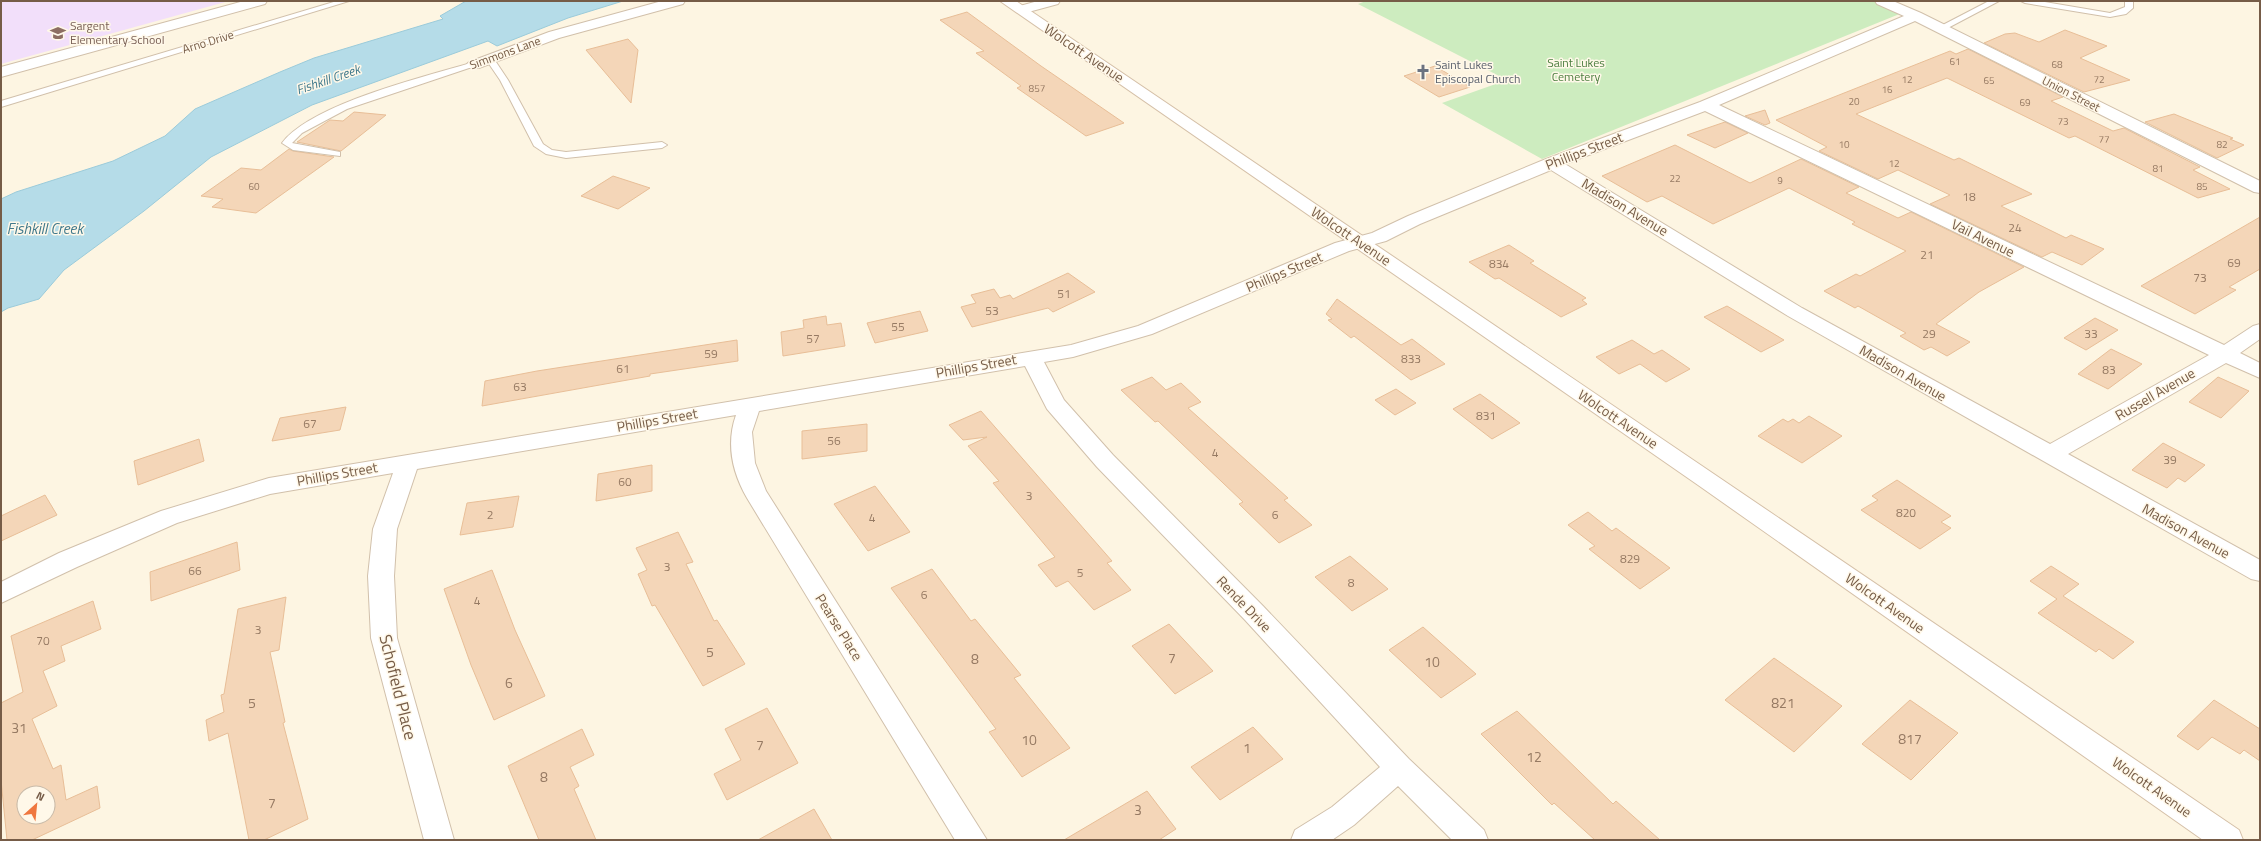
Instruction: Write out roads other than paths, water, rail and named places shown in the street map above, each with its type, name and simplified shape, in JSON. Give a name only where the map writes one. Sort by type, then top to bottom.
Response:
[{"type":"street","points":[[1,72],[260,1]]},
{"type":"street","name":"Simmons Lane","points":[[474,64],[554,35],[678,1]]},
{"type":"street","points":[[1014,6],[1053,1]]},
{"type":"street","name":"Union Street","points":[[1882,1],[1941,28],[2192,156],[2260,188]]},
{"type":"street","name":"Wolcott Avenue","points":[[1014,6],[2228,840]]},
{"type":"street","name":"Phillips Street","points":[[1,593],[68,560],[169,518],[269,486],[750,404],[1073,351],[1145,330],[1358,241],[1379,237],[1414,220],[1552,163],[1706,105],[1916,16]]},
{"type":"street","name":"Vail Avenue","points":[[1706,105],[2260,371]]},
{"type":"street","name":"Madison Avenue","points":[[1552,163],[1795,312],[2260,572]]},
{"type":"street","name":"Russell Avenue","points":[[2049,455],[2224,354],[2260,330]]},
{"type":"street","name":"Rende Drive","points":[[1031,357],[1055,404],[1105,461],[1254,613],[1400,768],[1473,840]]},
{"type":"street","name":"Pearse Place","points":[[750,404],[741,432],[744,463],[755,492],[972,840]]},
{"type":"street","name":"Schofield Place","points":[[408,462],[385,529],[380,576],[384,638],[439,840]]},
{"type":"street","points":[[1306,840],[1343,816],[1400,768]]},
{"type":"lane","name":"Arno Drive","points":[[1,104],[346,1]]},
{"type":"lane","points":[[1941,28],[1995,1]]},
{"type":"lane","points":[[2025,1],[2110,15],[2123,12],[2129,8],[2129,1]]},
{"type":"lane","points":[[490,58],[504,80],[539,146],[550,152],[566,155],[662,145]]},
{"type":"lane","name":"Simmons Lane","points":[[337,154],[293,147],[287,143],[290,137],[306,126],[334,112],[474,64]]},
{"type":"water","name":"Fishkill Creek","points":[[466,1],[623,1],[568,18],[497,46],[488,41],[312,105],[211,157],[144,211],[64,270],[39,299],[8,308],[1,312],[1,199],[16,192],[113,161],[165,136],[195,109],[314,58],[443,19],[440,16]]},
{"type":"place","name":"Sargent Elementary School","points":[[58,33]]},
{"type":"place","name":"Saint Lukes Episcopal Church","points":[[1423,72]]},
{"type":"park label","name":"Saint Lukes Cemetery","points":[[1576,70]]}]
